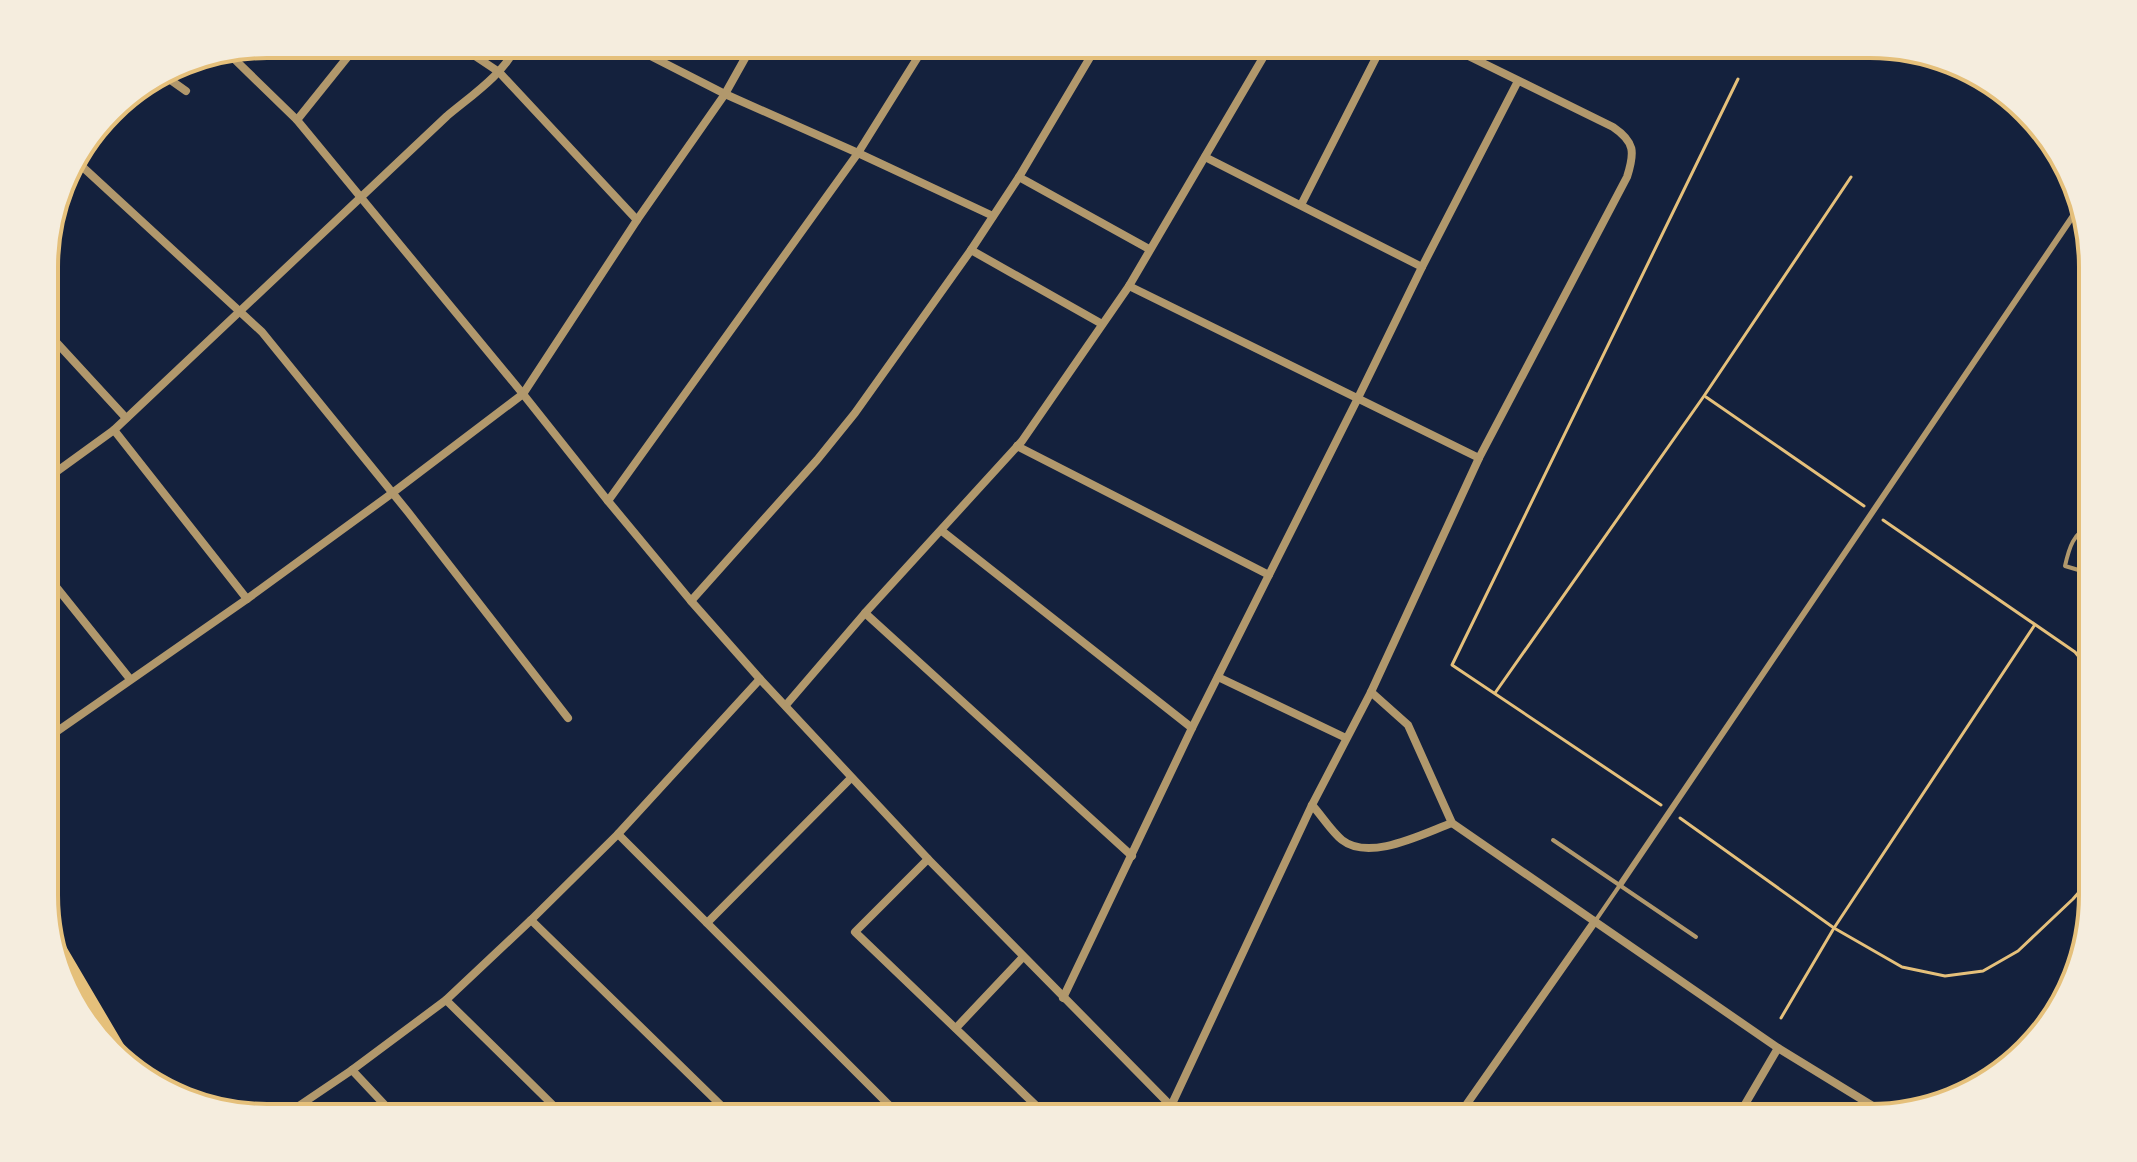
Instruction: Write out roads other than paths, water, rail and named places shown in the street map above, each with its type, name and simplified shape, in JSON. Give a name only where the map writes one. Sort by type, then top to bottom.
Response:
[{"type":"main road","points":[[71,967],[109,1032]]},
{"type":"street","points":[[297,120],[347,58]]},
{"type":"street","points":[[478,58],[499,72],[637,220]]},
{"type":"street","points":[[58,471],[114,430],[511,58]]},
{"type":"street","points":[[654,58],[725,94],[993,216]]},
{"type":"street","points":[[58,730],[247,599],[523,394],[637,220],[725,94],[745,58]]},
{"type":"street","points":[[608,501],[858,153],[917,58]]},
{"type":"street","points":[[691,601],[855,413],[971,250],[1019,177],[1090,58]]},
{"type":"street","points":[[786,705],[1017,446],[1129,286],[1263,58]]},
{"type":"street","points":[[1301,205],[1376,58]]},
{"type":"street","points":[[1172,1104],[1312,805],[1371,692],[1479,458],[1627,177],[1632,161],[1631,148],[1625,135],[1613,127],[1472,58]]},
{"type":"street","points":[[236,61],[297,120],[608,501],[760,679],[928,859],[1169,1104]]},
{"type":"street","points":[[172,81],[186,91]]},
{"type":"street","points":[[1063,998],[1192,728],[1518,81]]},
{"type":"street","points":[[1205,157],[1422,267]]},
{"type":"street","points":[[84,168],[262,332],[408,512],[568,718]]},
{"type":"street","points":[[1019,177],[1149,249]]},
{"type":"street","points":[[1620,885],[2073,216]]},
{"type":"street","points":[[971,250],[1102,324]]},
{"type":"street","points":[[1129,286],[1479,458]]},
{"type":"street","points":[[58,344],[126,418]]},
{"type":"street","points":[[114,430],[247,599]]},
{"type":"street","points":[[1017,446],[1269,575]]},
{"type":"street","points":[[942,531],[1192,728]]},
{"type":"street","points":[[58,589],[130,679]]},
{"type":"street","points":[[865,613],[1132,856]]},
{"type":"street","points":[[1218,677],[1346,738]]},
{"type":"street","points":[[302,1104],[446,1000],[618,834],[760,679]]},
{"type":"street","points":[[1371,692],[1408,725],[1452,823],[1778,1048],[1869,1104]]},
{"type":"street","points":[[707,923],[851,778]]},
{"type":"street","points":[[1312,805],[1342,840],[1356,847],[1381,848],[1452,823]]},
{"type":"street","points":[[618,834],[888,1104]]},
{"type":"street","points":[[928,859],[855,932],[1035,1104]]},
{"type":"street","points":[[531,920],[720,1104]]},
{"type":"street","points":[[1467,1104],[1595,921]]},
{"type":"street","points":[[956,1028],[1023,957]]},
{"type":"street","points":[[446,1000],[552,1104]]},
{"type":"street","points":[[1745,1104],[1778,1048]]},
{"type":"street","points":[[352,1070],[384,1104]]},
{"type":"lane","points":[[2079,533],[2070,542],[2065,566],[2079,570]]},
{"type":"lane","points":[[1553,840],[1696,937]]},
{"type":"lane","points":[[1595,921],[1620,885]]}]
